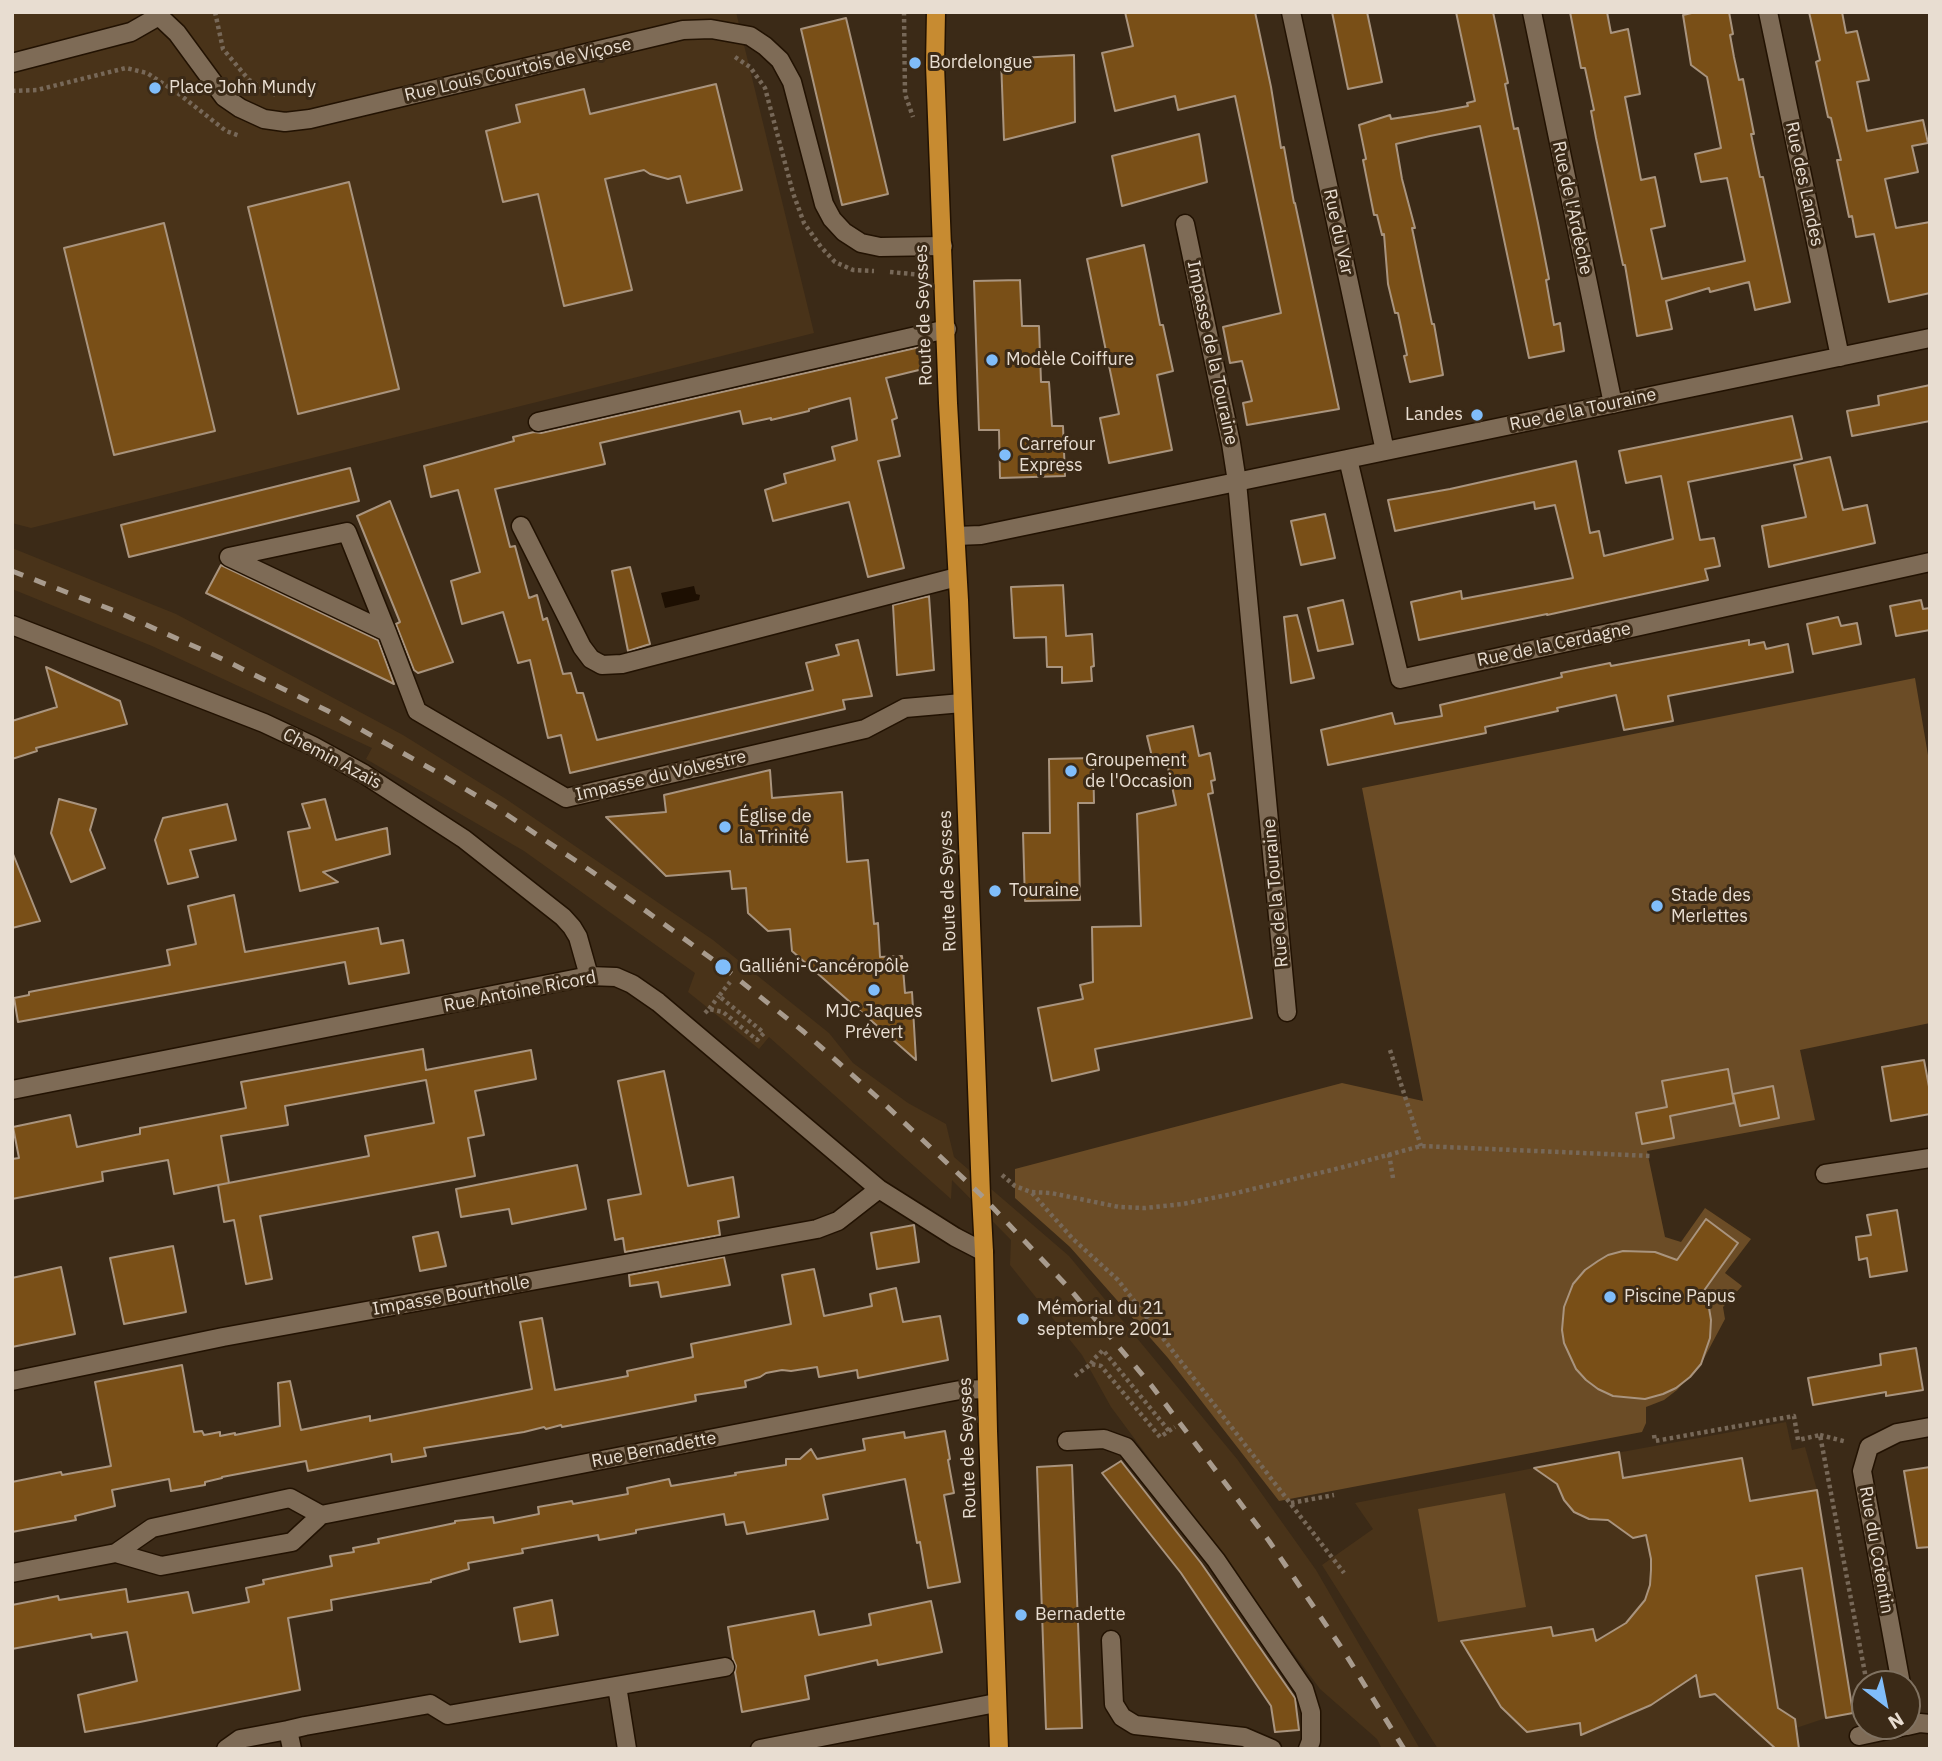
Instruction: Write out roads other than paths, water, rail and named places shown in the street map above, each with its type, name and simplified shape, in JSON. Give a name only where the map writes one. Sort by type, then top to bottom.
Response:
[{"type":"main road","name":"Route de Seysses","points":[[936,12],[935,65],[948,403],[956,536],[984,1252],[999,1749]]},
{"type":"street","name":"Rue du Var","points":[[1291,12],[1385,451]]},
{"type":"street","name":"Rue de l'Ardèche","points":[[1532,12],[1613,404]]},
{"type":"street","name":"Rue des Landes","points":[[1768,12],[1840,357]]},
{"type":"street","name":"Rue Louis Courtois de Viçose","points":[[12,63],[131,32],[160,14],[224,97],[264,119],[285,122],[310,120],[683,30],[711,29],[750,36],[780,60],[792,82],[824,204],[832,219],[844,232],[861,243],[880,247],[943,246]]},
{"type":"street","name":"Impasse de la Touraine","points":[[1185,224],[1237,482]]},
{"type":"street","points":[[538,422],[947,329]]},
{"type":"street","name":"Rue de la Touraine","points":[[956,536],[981,535],[1930,338]]},
{"type":"street","name":"Rue de la Cerdagne","points":[[1348,459],[1400,679],[1930,562]]},
{"type":"street","name":"Rue de la Touraine","points":[[1237,482],[1287,1012]]},
{"type":"street","points":[[521,526],[582,647],[591,659],[602,665],[622,664],[957,577]]},
{"type":"street","name":"Impasse du Volvestre","points":[[387,632],[229,557],[347,532],[387,632],[417,711],[566,798],[865,729],[905,708],[962,703]]},
{"type":"street","name":"Chemin Azaïs","points":[[12,625],[264,723],[364,774],[464,839],[563,917],[578,937],[589,976]]},
{"type":"street","name":"Rue Antoine Ricord","points":[[12,1090],[589,976],[616,977],[632,984],[658,1002],[879,1189],[984,1252]]},
{"type":"street","points":[[1825,1174],[1930,1158]]},
{"type":"street","name":"Impasse Bourtholle","points":[[12,1381],[223,1337],[817,1229],[838,1221],[879,1189]]},
{"type":"street","name":"Rue Bernadette","points":[[321,1515],[952,1392],[987,1389]]},
{"type":"street","name":"Rue du Cotentin","points":[[1898,1670],[1862,1471],[1869,1447],[1897,1433],[1930,1427]]},
{"type":"street","points":[[1067,1441],[1104,1439],[1126,1447],[1216,1560],[1304,1689],[1311,1712],[1311,1741],[1308,1749]]},
{"type":"street","points":[[12,1573],[116,1553],[152,1528],[290,1498],[321,1515],[292,1542],[161,1566],[116,1553]]},
{"type":"street","points":[[1111,1640],[1114,1704],[1122,1717],[1135,1725],[1244,1737],[1272,1749]]},
{"type":"street","points":[[226,1749],[240,1738],[430,1704],[448,1715],[725,1667]]},
{"type":"street","points":[[617,1686],[627,1749]]},
{"type":"street","points":[[760,1749],[996,1703]]},
{"type":"street","points":[[289,1730],[292,1749]]},
{"type":"railway","points":[[12,571],[120,613],[218,657],[328,711],[433,770],[494,806],[591,871],[723,967],[804,1032],[981,1195],[1068,1287],[1151,1385],[1269,1541],[1343,1650],[1404,1749]]},
{"type":"place","name":"Bordelongue","points":[[915,63]]},
{"type":"place","name":"Place John Mundy","points":[[155,88]]},
{"type":"place","name":"Modèle Coiffure","points":[[992,360]]},
{"type":"place","name":"Landes","points":[[1477,415]]},
{"type":"place","name":"Carrefour Express","points":[[1005,455]]},
{"type":"place","name":"Groupement de l'Occasion","points":[[1071,771]]},
{"type":"place","name":"Église de la Trinité","points":[[725,827]]},
{"type":"place","name":"Touraine","points":[[995,891]]},
{"type":"place","name":"Stade des Merlettes","points":[[1657,906]]},
{"type":"place","name":"Galliéni-Cancéropôle","points":[[723,967]]},
{"type":"place","name":"MJC Jaques Prévert","points":[[874,990]]},
{"type":"place","name":"Piscine Papus","points":[[1610,1297]]},
{"type":"place","name":"Mémorial du 21 septembre 2001","points":[[1023,1319]]},
{"type":"place","name":"Bernadette","points":[[1021,1615]]}]
